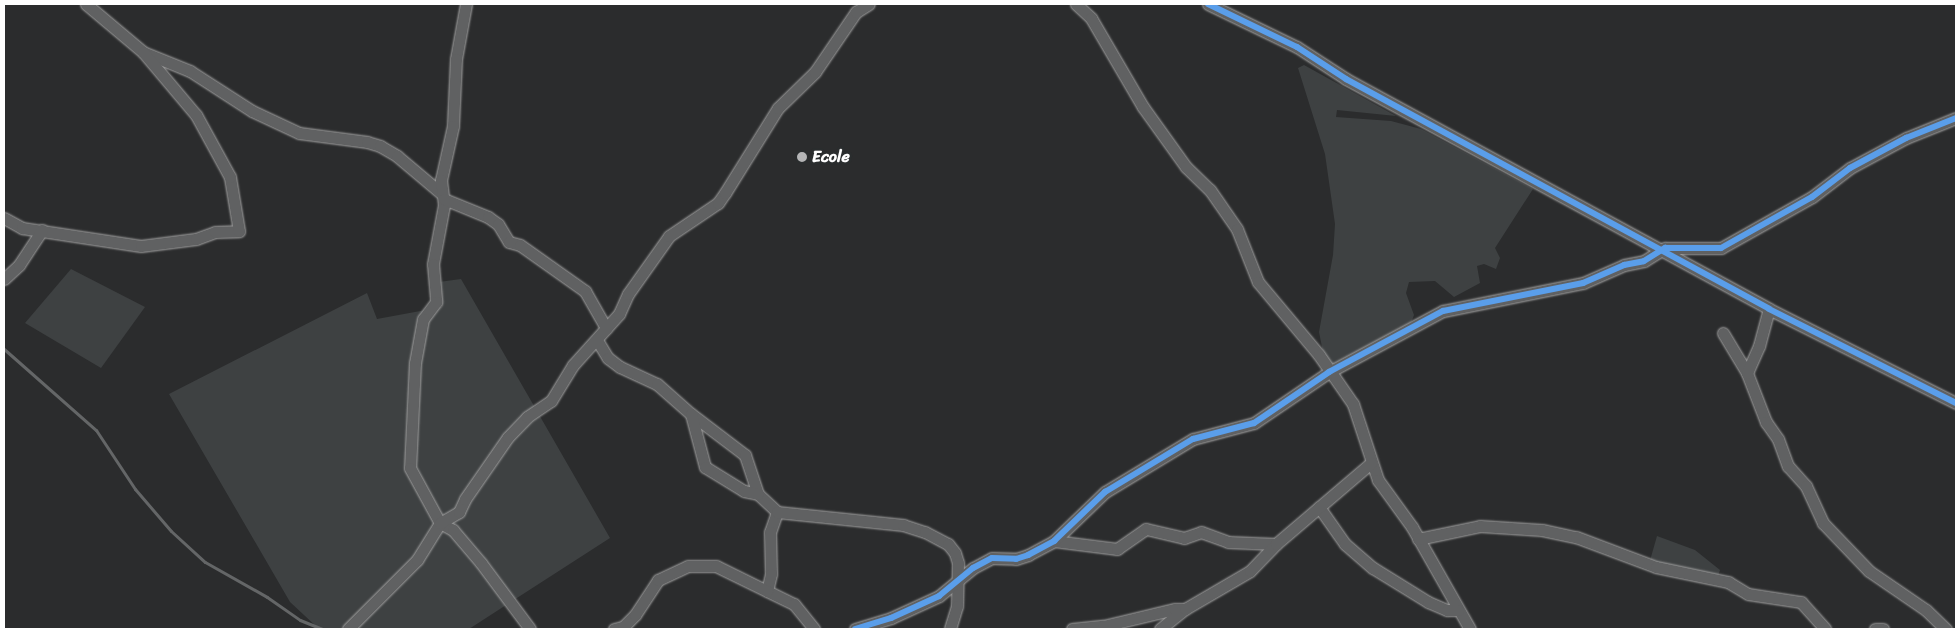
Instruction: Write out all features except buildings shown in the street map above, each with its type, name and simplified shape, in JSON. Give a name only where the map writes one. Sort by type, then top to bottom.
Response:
[{"type":"street","points":[[4,218],[16,227],[141,246],[196,239],[214,232],[239,231],[230,178],[196,115],[144,52],[86,4]]},
{"type":"street","points":[[466,4],[456,58],[453,126],[432,264],[436,302],[423,319],[415,363],[410,468],[440,523],[453,530],[481,563],[530,629]]},
{"type":"street","points":[[348,629],[417,560],[440,523],[460,512],[465,499],[508,437],[527,417],[551,401],[573,365],[619,314],[628,294],[656,252],[669,236],[718,202],[778,108],[815,72],[856,12],[869,4]]},
{"type":"street","points":[[1076,4],[1092,18],[1143,107],[1186,167],[1210,190],[1237,229],[1258,282],[1330,372],[1353,404],[1364,430],[1371,463],[1470,629]]},
{"type":"street","points":[[1208,4],[1297,47],[1346,79],[1769,309],[1956,403]]},
{"type":"street","points":[[144,52],[190,71],[252,111],[286,128],[380,146],[397,156],[442,196],[488,217],[498,224],[509,242],[520,244],[584,291],[606,328]]},
{"type":"street","points":[[855,629],[906,612],[939,596],[973,568],[992,558],[1016,559],[1054,541],[1105,492],[1193,439],[1254,423],[1330,372],[1443,311],[1583,283],[1624,265],[1644,261],[1662,250],[1721,248],[1812,197],[1850,168],[1906,138],[1956,118]]},
{"type":"street","points":[[4,279],[19,265],[42,230]]},
{"type":"street","points":[[1747,373],[1759,346],[1769,309]]},
{"type":"street","points":[[1723,333],[1747,373],[1766,422],[1778,439],[1788,466],[1806,486],[1823,523],[1869,571],[1926,610],[1946,629]]},
{"type":"street","points":[[597,340],[608,358],[620,367],[657,384],[691,414],[746,455],[758,494],[776,512],[902,525],[925,532],[948,544],[955,553],[957,582],[957,606],[950,629]]},
{"type":"street","points":[[691,414],[705,467],[744,491],[758,494]]},
{"type":"street","points":[[1160,629],[1186,610],[1250,571],[1276,544],[1371,463]]},
{"type":"street","points":[[1319,507],[1345,544],[1373,568],[1428,602],[1448,610],[1458,610]]},
{"type":"street","points":[[767,591],[771,574],[770,532],[776,512]]},
{"type":"street","points":[[1418,539],[1480,526],[1542,530],[1576,537],[1656,567],[1728,582],[1748,594],[1801,602],[1824,629]]},
{"type":"street","points":[[1054,541],[1117,548],[1146,529],[1184,538],[1201,532],[1228,542],[1276,544]]},
{"type":"street","points":[[614,629],[623,627],[635,615],[658,580],[688,566],[716,566],[794,604],[814,629]]},
{"type":"street","points":[[1072,629],[1103,626],[1175,609],[1186,610]]},
{"type":"street","points":[[1875,629],[1883,629]]},
{"type":"shaded area","points":[[1304,65],[1396,116],[1337,110],[1336,117],[1391,121],[1421,129],[1533,189],[1495,248],[1500,258],[1496,269],[1484,264],[1477,266],[1480,283],[1454,297],[1435,281],[1409,282],[1406,293],[1414,315],[1408,331],[1327,372],[1319,332],[1333,255],[1335,224],[1325,154],[1298,68]]},
{"type":"shaded area","points":[[71,269],[145,307],[101,368],[25,323]]},
{"type":"shaded area","points":[[461,279],[610,538],[469,629],[319,629],[290,602],[169,394],[367,293],[377,319],[442,307],[439,282]]},
{"type":"shaded area","points":[[1657,536],[1695,550],[1720,570],[1717,580],[1649,564]]},
{"type":"waterway","points":[[4,349],[96,430],[135,489],[171,531],[205,562],[267,597],[300,620],[322,629]]},
{"type":"cycle path","points":[[1208,4],[1297,47],[1346,79],[1769,309],[1956,403]]},
{"type":"cycle path","points":[[855,629],[891,618],[939,596],[973,568],[992,558],[1016,559],[1028,555],[1054,541],[1105,492],[1193,439],[1254,423],[1329,372],[1443,311],[1583,283],[1624,265],[1644,261],[1665,248],[1721,248],[1812,197],[1850,168],[1906,138],[1956,118]]},
{"type":"place","name":"Ecole","points":[[802,157]]}]
